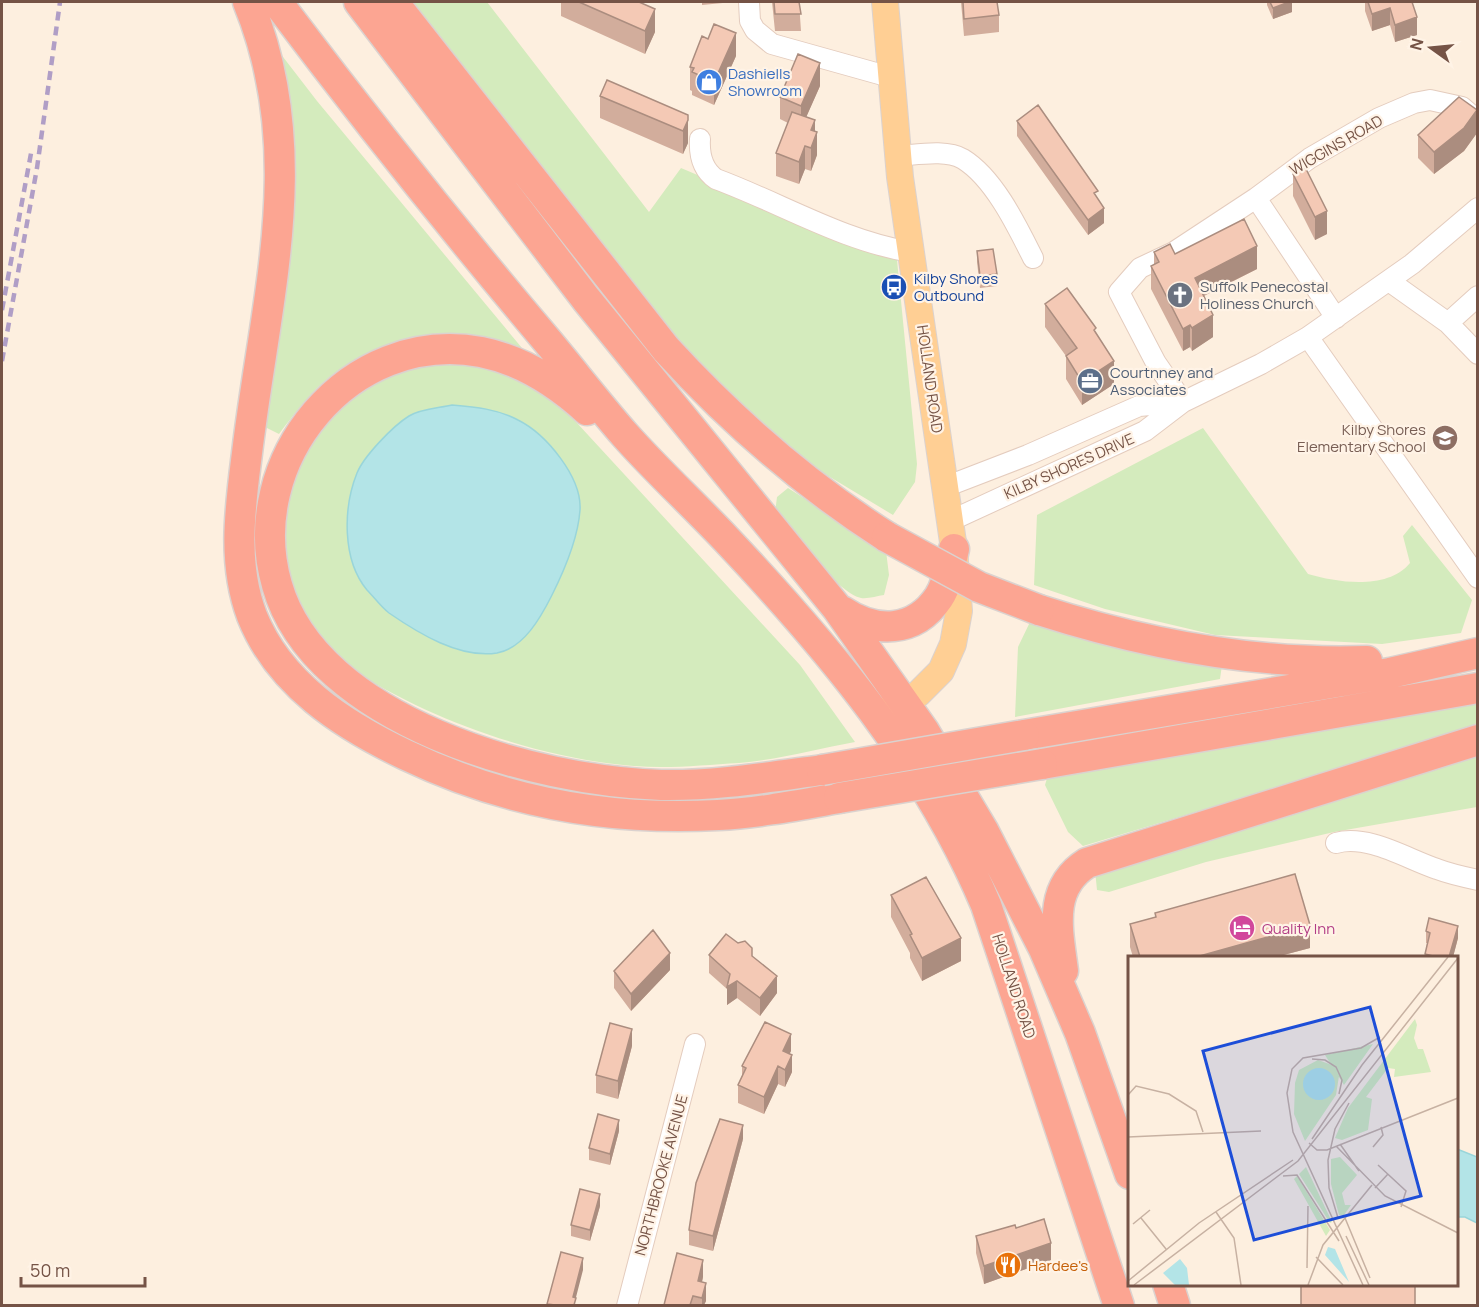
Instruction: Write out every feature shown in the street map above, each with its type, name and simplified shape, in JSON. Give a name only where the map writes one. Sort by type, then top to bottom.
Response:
[{"type":"highway","points":[[248,2],[265,50],[277,107],[281,187],[276,243],[251,418],[238,539],[240,568],[253,618],[285,672],[304,692],[388,747],[464,780],[540,803],[584,811],[666,817],[730,814],[1042,764],[1478,688]]},
{"type":"highway","points":[[277,2],[409,174],[625,435],[727,539],[800,620],[877,715]]},
{"type":"highway","points":[[359,2],[586,299],[837,608],[905,701],[984,832],[1022,903],[1065,995],[1128,1168]]},
{"type":"highway","points":[[393,2],[681,365],[732,418],[788,467],[824,496],[887,537],[979,587],[1088,626],[1166,645],[1243,656],[1338,662],[1478,653]]},
{"type":"highway","points":[[625,435],[596,419],[569,394],[529,368],[480,352],[426,352],[400,357],[375,367],[351,381],[329,398],[297,436],[279,478],[272,506],[272,557],[277,585],[296,628],[329,669],[398,715],[468,747],[523,764],[572,775],[660,785],[724,783],[822,770],[1390,673],[1478,653]]},
{"type":"highway","points":[[837,608],[857,621],[876,627],[890,627],[911,620],[939,597],[952,535]]},
{"type":"highway","name":"HOLLAND ROAD","points":[[877,715],[946,824],[986,905],[1119,1305]]},
{"type":"highway","points":[[1065,995],[1058,931],[1059,902],[1068,878],[1087,863],[1478,740]]},
{"type":"highway","points":[[1169,1286],[1175,1305]]},
{"type":"main road","name":"HOLLAND ROAD","points":[[877,715],[905,701],[932,682],[941,671],[953,644],[959,611],[952,535],[897,156],[885,2]]},
{"type":"street","points":[[750,2],[750,21],[755,30],[772,44],[890,77]]},
{"type":"street","name":"WIGGINS ROAD","points":[[1183,402],[1155,363],[1119,292],[1140,268],[1174,252],[1256,198],[1310,158],[1379,118],[1414,102],[1446,102],[1467,110],[1478,121]]},
{"type":"street","points":[[700,139],[702,161],[709,174],[716,179],[859,239],[885,248],[911,252]]},
{"type":"street","points":[[897,156],[940,154],[962,158],[982,177],[1012,217],[1033,258]]},
{"type":"street","points":[[1256,198],[1336,318]]},
{"type":"street","name":"KILBY SHORES DRIVE","points":[[952,535],[1145,431],[1183,402],[1260,364],[1308,337],[1389,281],[1478,208]]},
{"type":"street","points":[[1389,281],[1448,323],[1478,354]]},
{"type":"street","points":[[1448,323],[1478,296]]},
{"type":"street","points":[[1308,337],[1478,578]]},
{"type":"street","name":"KILBY SHORES DRIVE","points":[[945,487],[1139,406],[1183,402]]},
{"type":"street","points":[[1336,843],[1347,840],[1374,846],[1438,870],[1478,880]]},
{"type":"street","name":"NORTHBROOKE AVENUE","points":[[627,1305],[695,1044]]},
{"type":"green space","points":[[411,2],[487,2],[649,212],[681,168],[897,260],[917,464],[915,482],[893,515],[820,471],[777,440],[699,365],[642,300]]},
{"type":"green space","points":[[280,53],[317,101],[522,348],[473,339],[424,339],[399,343],[353,361],[324,381],[279,434],[267,428],[262,420]]},
{"type":"green space","points":[[449,363],[490,366],[545,393],[577,423],[800,665],[855,742],[753,762],[660,767],[598,762],[524,746],[450,720],[381,687],[337,658],[302,608],[286,575],[282,550],[283,526],[287,502],[295,478],[318,434],[334,415],[362,390],[398,373]]},
{"type":"green space","points":[[1203,428],[1308,574],[1334,580],[1362,582],[1376,581],[1401,572],[1410,563],[1403,536],[1412,525],[1472,600],[1461,633],[1382,644],[1215,635],[1105,609],[1034,585],[1037,515]]},
{"type":"green space","points":[[788,488],[886,551],[889,575],[884,595],[861,598],[851,594],[816,561],[775,513],[777,497]]},
{"type":"green space","points":[[1030,622],[1222,665],[1220,679],[1015,717],[1018,647]]},
{"type":"green space","points":[[1477,702],[1477,727],[1083,846],[1068,832],[1045,785],[1048,775]]},
{"type":"green space","points":[[1477,754],[1477,807],[1334,832],[1206,862],[1109,892],[1097,890],[1095,870]]},
{"type":"water","points":[[452,405],[494,411],[510,416],[529,427],[540,435],[560,458],[569,471],[579,497],[579,521],[574,543],[548,604],[537,622],[523,638],[507,650],[497,653],[469,652],[440,643],[389,613],[359,578],[349,549],[347,517],[349,502],[357,473],[366,458],[387,434],[409,416],[424,410]]},
{"type":"water","points":[[1458,1149],[1477,1157],[1477,1223],[1465,1217],[1458,1217]]},
{"type":"building","points":[[579,2],[639,2],[655,9],[645,31]]},
{"type":"building","points":[[774,2],[799,2],[801,14],[775,14]]},
{"type":"building","points":[[963,2],[997,2],[999,15],[964,19]]},
{"type":"building","points":[[1270,2],[1289,2],[1273,8]]},
{"type":"building","points":[[1368,2],[1412,2],[1417,17],[1395,25],[1390,8],[1372,14]]},
{"type":"building","points":[[714,24],[736,33],[714,82],[692,72],[694,68],[690,67],[702,36],[708,39]]},
{"type":"building","points":[[798,54],[820,63],[801,106],[780,97]]},
{"type":"building","points":[[607,80],[688,115],[683,131],[600,96]]},
{"type":"building","points":[[1459,97],[1477,110],[1464,128],[1434,152],[1418,135]]},
{"type":"building","points":[[1038,105],[1098,191],[1094,193],[1104,208],[1088,220],[1017,121]]},
{"type":"building","points":[[792,112],[815,120],[811,130],[817,132],[811,148],[805,146],[799,162],[776,153]]},
{"type":"building","points":[[1305,167],[1327,211],[1315,217],[1293,174]]},
{"type":"building","points":[[1244,219],[1257,246],[1195,278],[1213,315],[1192,328],[1190,325],[1183,329],[1151,266],[1159,262],[1154,252],[1170,244],[1175,254]]},
{"type":"building","points":[[993,249],[997,274],[980,276],[977,251]]},
{"type":"building","points":[[1067,288],[1096,328],[1094,330],[1114,361],[1082,382],[1066,356],[1077,348],[1045,304]]},
{"type":"building","points":[[1295,874],[1310,925],[1200,956],[1140,956],[1130,924],[1156,917],[1155,913]]},
{"type":"building","points":[[926,877],[961,938],[922,958],[891,895]]},
{"type":"building","points":[[1429,918],[1458,926],[1449,956],[1425,954],[1430,933],[1426,931]]},
{"type":"building","points":[[653,930],[670,953],[631,994],[614,971]]},
{"type":"building","points":[[726,934],[738,943],[745,941],[752,948],[752,956],[777,976],[760,998],[737,981],[727,987],[730,974],[709,955]]},
{"type":"building","points":[[765,1022],[791,1034],[783,1051],[792,1055],[785,1070],[778,1066],[764,1097],[738,1085],[746,1068],[742,1066]]},
{"type":"building","points":[[610,1023],[632,1029],[618,1081],[596,1075]]},
{"type":"building","points":[[598,1114],[619,1120],[610,1154],[589,1148]]},
{"type":"building","points":[[720,1119],[743,1125],[713,1236],[689,1230],[696,1183]]},
{"type":"building","points":[[580,1189],[600,1194],[590,1230],[571,1225]]},
{"type":"building","points":[[1044,1219],[1051,1243],[984,1266],[976,1236],[1015,1225],[1016,1228]]},
{"type":"building","points":[[561,1252],[583,1258],[573,1297],[576,1298],[574,1305],[547,1304]]},
{"type":"building","points":[[677,1253],[703,1260],[698,1281],[706,1283],[702,1298],[693,1296],[690,1305],[664,1305]]},
{"type":"building","points":[[1301,1286],[1415,1286],[1415,1305],[1301,1305]]},
{"type":"railway","points":[[2,361],[37,168],[60,2]]},
{"type":"railway","points":[[2,310],[32,148]]},
{"type":"place","name":"Dashiells Showroom","points":[[709,82]]},
{"type":"place","name":"Kilby Shores Outbound","points":[[894,287]]},
{"type":"place","name":"Suffolk Penecostal Holiness Church","points":[[1180,295]]},
{"type":"place","name":"Courtnney and Associates","points":[[1090,381]]},
{"type":"place","name":"Kilby Shores Elementary School","points":[[1445,438]]},
{"type":"place","name":"Quality Inn","points":[[1242,928]]},
{"type":"place","name":"Hardee's","points":[[1008,1265]]}]
